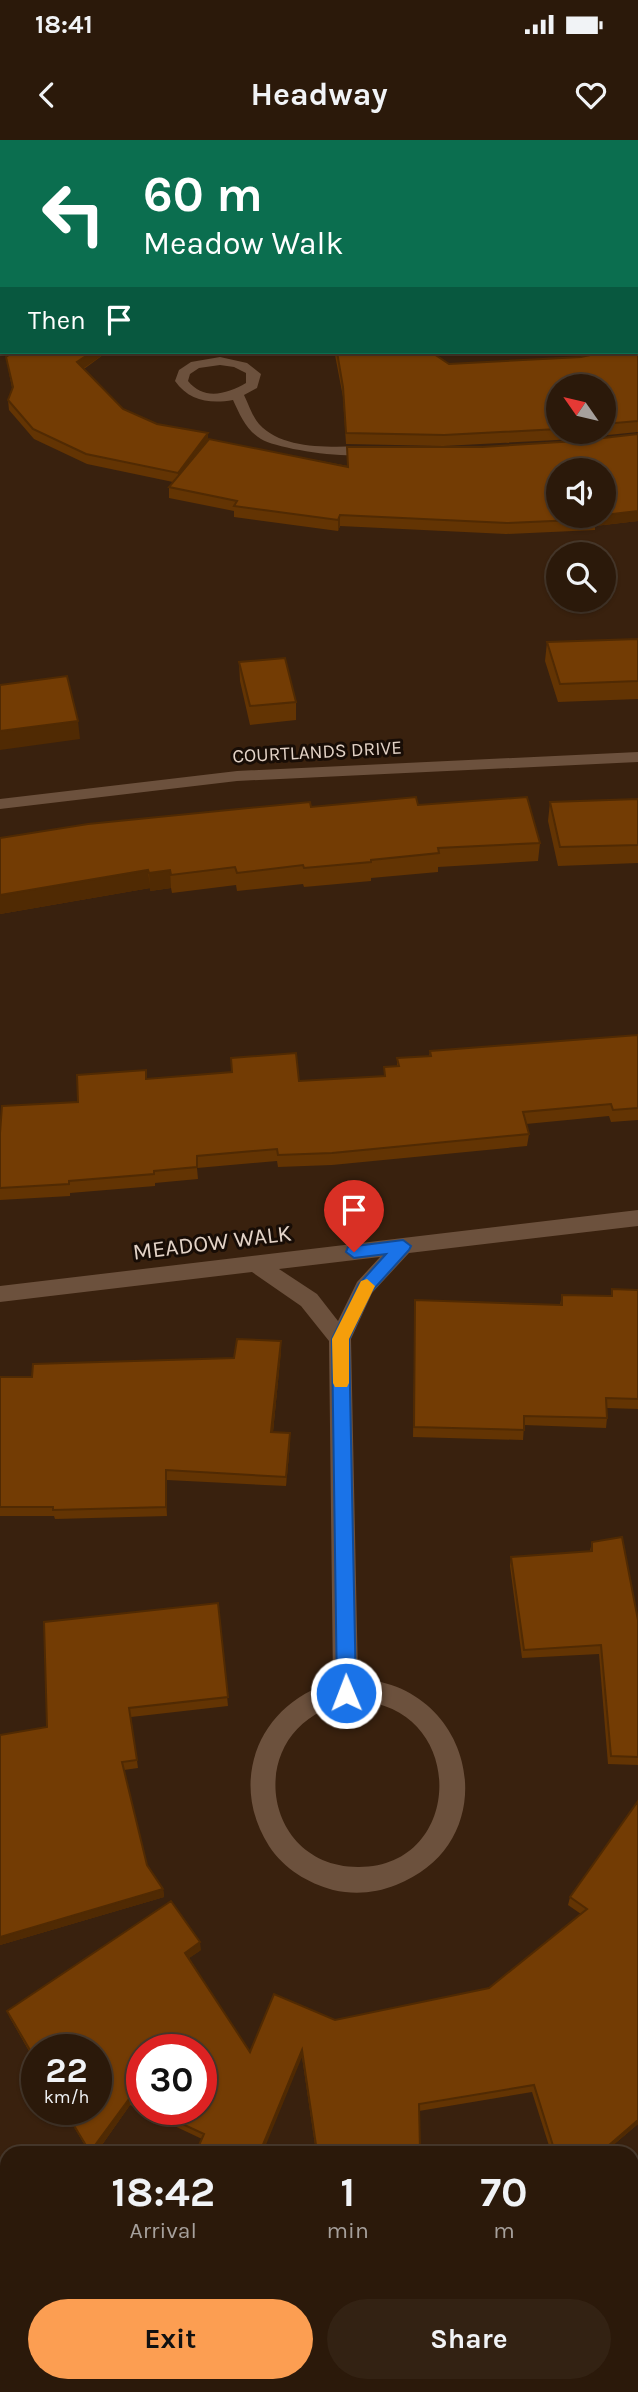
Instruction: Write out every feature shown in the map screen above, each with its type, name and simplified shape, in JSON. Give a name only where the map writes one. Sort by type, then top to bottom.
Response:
[{"type":"street","points":[[208,361],[241,364],[254,374],[255,380],[246,391],[237,395],[212,398],[200,396],[182,387],[181,374],[208,361]]},
{"type":"street","points":[[237,395],[256,429],[281,443],[317,449],[395,451]]},
{"type":"street","name":"COURTLANDS DRIVE","points":[[0,804],[237,776],[638,757]]},
{"type":"street","name":"MEADOW WALK","points":[[0,1294],[638,1218]]},
{"type":"street","points":[[346,1693],[340,1339],[365,1288],[403,1246]]},
{"type":"street","points":[[255,1263],[309,1300],[340,1339]]},
{"type":"street","points":[[346,1693],[376,1694],[404,1704],[421,1716],[447,1745],[456,1774],[455,1803],[444,1831],[425,1854],[398,1871],[364,1879],[330,1875],[299,1860],[275,1836],[261,1806],[260,1775],[269,1744],[288,1719],[314,1701],[346,1693]]},
{"type":"building","points":[[10,354],[89,354],[77,362],[123,409],[157,424],[208,433],[178,473],[86,454],[33,429],[8,400],[13,387],[6,357]]},
{"type":"building","points":[[337,354],[434,354],[449,364],[595,354],[638,354],[638,421],[616,423],[616,374],[546,374],[546,430],[444,435],[346,433]]},
{"type":"building","points":[[638,434],[638,511],[616,514],[616,458],[546,458],[546,521],[507,523],[340,515],[338,520],[234,506],[237,501],[169,487],[209,439],[348,467],[347,447],[616,444],[616,437]]},
{"type":"building","points":[[638,639],[638,681],[560,684],[547,642]]},
{"type":"building","points":[[285,658],[296,702],[250,706],[239,662]]},
{"type":"building","points":[[67,676],[78,721],[0,731],[0,685]]},
{"type":"building","points":[[416,797],[418,805],[527,797],[540,843],[438,848],[439,853],[371,862],[304,868],[303,865],[237,873],[235,867],[171,875],[170,870],[149,873],[148,870],[0,895],[0,838],[88,824],[310,802],[311,807]]},
{"type":"building","points":[[638,799],[638,845],[560,847],[550,802]]},
{"type":"building","points":[[638,1035],[638,1108],[613,1110],[611,1104],[523,1112],[529,1134],[332,1153],[278,1155],[277,1149],[197,1156],[197,1167],[154,1171],[154,1174],[69,1181],[69,1184],[0,1188],[2,1106],[78,1102],[77,1075],[146,1070],[146,1079],[232,1072],[231,1058],[296,1053],[299,1081],[385,1076],[384,1067],[399,1066],[397,1058],[431,1056],[430,1051]]},
{"type":"building","points":[[612,1289],[638,1290],[638,1399],[606,1398],[607,1418],[524,1416],[524,1430],[414,1427],[415,1300],[562,1305],[562,1295],[612,1296]]},
{"type":"building","points":[[237,1339],[281,1341],[271,1432],[290,1433],[286,1477],[166,1470],[166,1507],[53,1510],[53,1507],[0,1507],[0,1377],[32,1377],[33,1364],[234,1358]]},
{"type":"building","points":[[622,1537],[638,1620],[638,1757],[611,1756],[601,1645],[524,1650],[511,1557],[592,1551],[592,1542]]},
{"type":"building","points":[[218,1603],[228,1697],[129,1708],[137,1760],[122,1762],[147,1865],[163,1889],[0,1937],[0,1735],[47,1727],[44,1622]]},
{"type":"building","points":[[638,1801],[638,2120],[608,2146],[553,2146],[534,2085],[419,2104],[420,2146],[316,2146],[302,2050],[262,2146],[199,2146],[204,2134],[185,2125],[217,2125],[217,2034],[126,2034],[126,2103],[112,2122],[112,2034],[21,2035],[7,2011],[171,1901],[200,1942],[185,1953],[250,2052],[274,1994],[335,2020],[489,1988],[587,1909],[570,1897]]},
{"type":"building","points":[[74,2125],[110,2125],[94,2146],[86,2146]]},
{"type":"slow traffic","points":[[341,1383],[340,1339],[367,1286]]},
{"type":"route","points":[[346,1693],[340,1339],[365,1288],[403,1246],[354,1252]]}]
